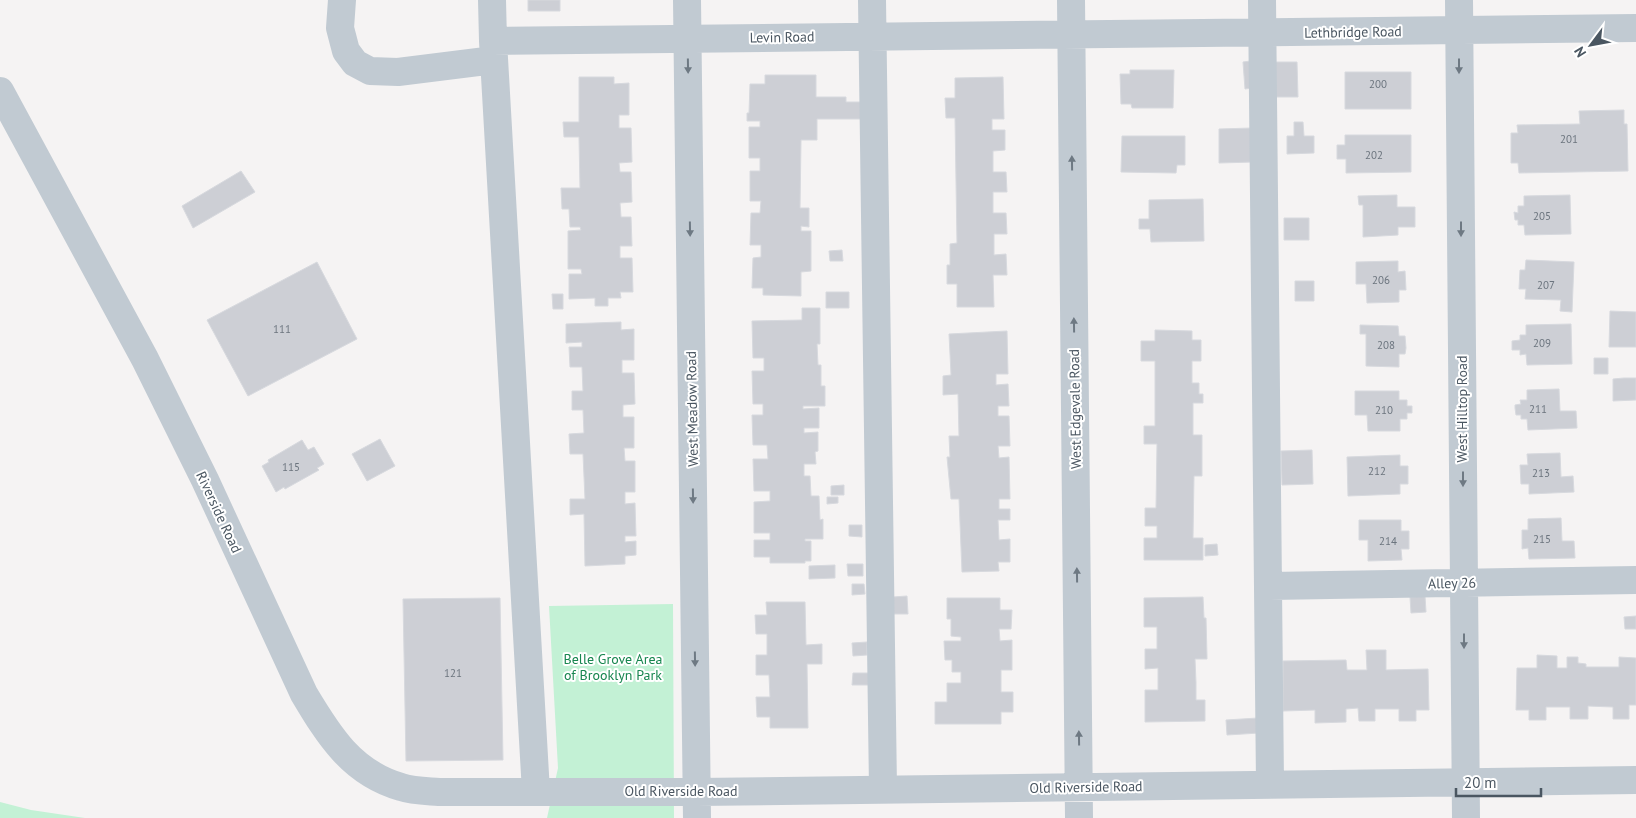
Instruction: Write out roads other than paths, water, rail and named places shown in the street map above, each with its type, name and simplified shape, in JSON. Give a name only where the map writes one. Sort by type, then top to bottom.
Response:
[{"type":"street","name":"Levin Road","points":[[342,0],[340,28],[346,51],[355,63],[370,72],[398,72],[493,50],[687,38],[1071,35]]},
{"type":"street","points":[[492,0],[493,50],[536,792]]},
{"type":"street","name":"West Meadow Road","points":[[687,0],[697,805]]},
{"type":"street","points":[[872,0],[883,789]]},
{"type":"street","name":"West Edgevale Road","points":[[1070,0],[1079,818]]},
{"type":"street","points":[[1262,0],[1270,784]]},
{"type":"street","name":"West Hilltop Road","points":[[1459,0],[1466,818]]},
{"type":"street","name":"Lethbridge Road","points":[[1071,35],[1636,28]]},
{"type":"street","name":"Riverside Road","points":[[0,91],[145,359],[205,480],[304,694],[324,727],[351,760],[377,778],[402,788],[439,792],[536,792]]},
{"type":"street","name":"Alley 26","points":[[1268,586],[1636,580]]},
{"type":"street","name":"Old Riverside Road","points":[[536,792],[697,805],[883,789],[1636,780]]},
{"type":"park label","name":"Belle Grove Area of Brooklyn Park","points":[[613,668]]}]
